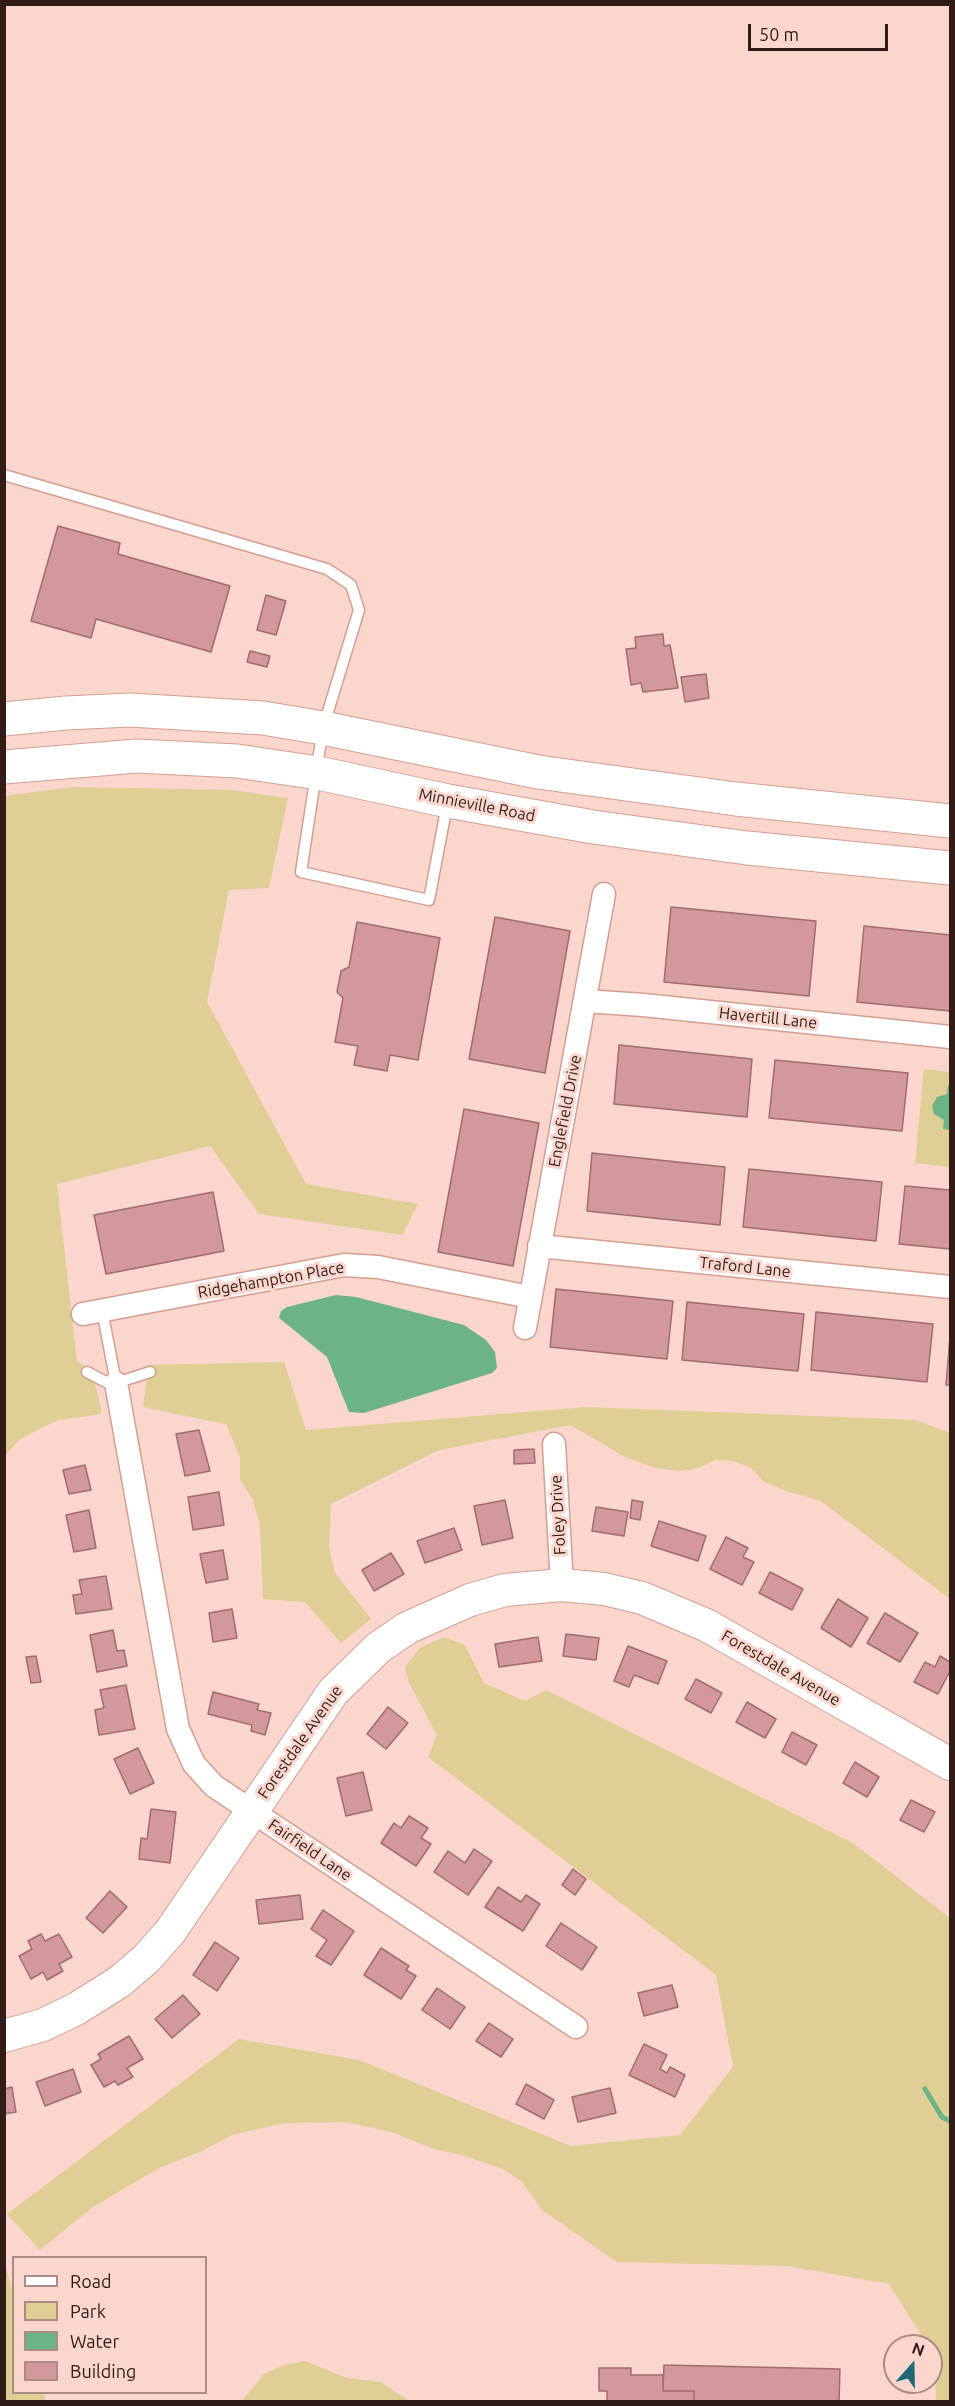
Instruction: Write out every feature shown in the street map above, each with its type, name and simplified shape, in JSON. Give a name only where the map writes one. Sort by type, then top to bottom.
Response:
[{"type":"main road","points":[[4,719],[66,713],[162,711],[263,718],[538,772],[736,799],[951,821]]},
{"type":"main road","name":"Minnieville Road","points":[[4,767],[137,756],[237,761],[318,773],[448,801],[593,827],[747,848],[951,868]]},
{"type":"street","name":"Englefield Drive","points":[[525,1328],[604,894]]},
{"type":"street","name":"Havertill Lane","points":[[585,1001],[951,1037]]},
{"type":"street","name":"Traford Lane","points":[[539,1246],[951,1287]]},
{"type":"street","name":"Ridgehampton Place","points":[[93,1312],[344,1265],[378,1267],[530,1297]]},
{"type":"street","name":"Fairfield Lane","points":[[117,1383],[180,1737],[194,1764],[205,1778],[252,1811],[576,2027]]},
{"type":"street","name":"Foley Drive","points":[[554,1444],[562,1585]]},
{"type":"street","name":"Forestdale Avenue","points":[[4,2036],[43,2025],[76,2009],[119,1982],[146,1959],[170,1932],[333,1692],[378,1648],[407,1628],[470,1600],[514,1589],[562,1585],[604,1589],[671,1608],[706,1625],[951,1764]]},
{"type":"lane","points":[[4,475],[327,569],[351,585],[356,597],[357,618],[323,728],[318,773],[301,872],[429,900],[448,801]]},
{"type":"lane","points":[[93,1312],[117,1383]]},
{"type":"lane","points":[[87,1372],[106,1382],[117,1383],[150,1372]]},
{"type":"green space","points":[[72,787],[231,790],[288,798],[269,888],[229,890],[207,1002],[306,1184],[418,1204],[402,1235],[259,1214],[210,1146],[57,1184],[77,1361],[92,1371],[102,1414],[59,1420],[19,1440],[5,1456],[4,796]]},
{"type":"green space","points":[[924,1069],[950,1072],[950,1167],[915,1163]]},
{"type":"green space","points":[[284,1362],[306,1430],[586,1407],[915,1420],[950,1433],[950,1599],[821,1501],[786,1491],[763,1481],[751,1468],[734,1461],[715,1460],[699,1468],[680,1471],[655,1468],[623,1456],[571,1425],[439,1450],[331,1504],[329,1548],[335,1573],[371,1619],[341,1643],[305,1602],[263,1599],[260,1525],[253,1500],[240,1480],[240,1457],[226,1424],[143,1407],[149,1365]]},
{"type":"green space","points":[[444,1637],[465,1645],[484,1683],[525,1701],[546,1690],[853,1843],[950,1918],[950,2401],[936,2401],[936,2394],[943,2394],[943,2334],[920,2334],[889,2284],[787,2266],[617,2262],[542,2210],[522,2182],[503,2169],[462,2155],[434,2149],[391,2132],[345,2122],[284,2123],[232,2135],[202,2151],[159,2168],[93,2207],[40,2250],[7,2214],[239,2039],[359,2060],[571,2146],[680,2135],[733,2067],[716,1975],[428,1757],[437,1735],[409,1683],[405,1667],[420,1648]]},
{"type":"green space","points":[[5,2265],[12,2289],[12,2394],[43,2394],[46,2401],[5,2401]]},
{"type":"green space","points":[[305,2361],[347,2378],[381,2382],[409,2401],[242,2401],[264,2374],[284,2365]]},
{"type":"water","points":[[948,1085],[950,1086],[950,1130],[943,1129],[944,1120],[934,1114],[932,1106],[937,1097],[947,1094]]},
{"type":"water","points":[[336,1295],[356,1297],[464,1325],[486,1340],[495,1352],[497,1368],[492,1373],[364,1413],[349,1412],[327,1357],[279,1318],[281,1311],[287,1307]]},
{"type":"building","points":[[58,526],[120,543],[118,554],[230,586],[211,652],[96,619],[91,638],[31,621]]},
{"type":"building","points":[[266,595],[286,601],[276,635],[257,630]]},
{"type":"building","points":[[663,634],[664,646],[670,645],[678,688],[643,692],[641,683],[631,685],[626,649],[636,648],[635,637]]},
{"type":"building","points":[[250,651],[270,656],[267,667],[247,662]]},
{"type":"building","points":[[706,674],[709,698],[685,702],[681,677]]},
{"type":"building","points":[[671,907],[816,921],[809,996],[664,982]]},
{"type":"building","points":[[495,917],[570,931],[545,1073],[469,1059]]},
{"type":"building","points":[[357,922],[440,938],[418,1060],[390,1055],[387,1071],[354,1065],[358,1046],[335,1042],[343,998],[337,992],[341,971],[349,967]]},
{"type":"building","points":[[864,926],[950,935],[950,1011],[857,1002]]},
{"type":"building","points":[[619,1045],[752,1059],[747,1117],[614,1104]]},
{"type":"building","points":[[775,1060],[908,1073],[902,1131],[769,1118]]},
{"type":"building","points":[[464,1109],[539,1123],[513,1266],[438,1252]]},
{"type":"building","points":[[592,1153],[725,1167],[720,1225],[587,1211]]},
{"type":"building","points":[[749,1169],[882,1182],[876,1241],[743,1227]]},
{"type":"building","points":[[905,1186],[950,1190],[950,1249],[899,1244]]},
{"type":"building","points":[[213,1192],[224,1251],[106,1274],[94,1215]]},
{"type":"building","points":[[556,1289],[673,1301],[667,1359],[550,1347]]},
{"type":"building","points":[[687,1302],[804,1314],[798,1371],[682,1360]]},
{"type":"building","points":[[816,1312],[933,1324],[927,1382],[811,1370]]},
{"type":"building","points":[[950,1337],[950,1385],[946,1385]]},
{"type":"building","points":[[199,1430],[210,1471],[185,1476],[176,1434]]},
{"type":"building","points":[[534,1449],[535,1463],[514,1464],[514,1450]]},
{"type":"building","points":[[85,1465],[91,1490],[69,1494],[63,1470]]},
{"type":"building","points":[[219,1492],[224,1525],[193,1530],[188,1497]]},
{"type":"building","points":[[505,1500],[513,1538],[482,1545],[474,1506]]},
{"type":"building","points":[[632,1500],[643,1502],[640,1520],[630,1518]]},
{"type":"building","points":[[596,1507],[628,1512],[624,1536],[592,1531]]},
{"type":"building","points":[[89,1510],[96,1548],[74,1552],[66,1515]]},
{"type":"building","points":[[659,1521],[706,1536],[698,1561],[651,1546]]},
{"type":"building","points":[[454,1528],[462,1550],[425,1563],[417,1541]]},
{"type":"building","points":[[726,1537],[748,1548],[743,1557],[754,1562],[742,1585],[710,1569]]},
{"type":"building","points":[[223,1550],[228,1579],[206,1583],[200,1554]]},
{"type":"building","points":[[391,1553],[404,1574],[374,1591],[362,1570]]},
{"type":"building","points":[[770,1572],[803,1589],[792,1610],[759,1593]]},
{"type":"building","points":[[106,1576],[112,1609],[76,1614],[73,1595],[82,1594],[79,1580]]},
{"type":"building","points":[[838,1599],[868,1618],[851,1647],[821,1628]]},
{"type":"building","points":[[232,1609],[237,1638],[213,1642],[209,1613]]},
{"type":"building","points":[[885,1613],[918,1633],[900,1662],[867,1643]]},
{"type":"building","points":[[113,1630],[117,1651],[124,1650],[127,1666],[97,1672],[90,1635]]},
{"type":"building","points":[[566,1634],[599,1638],[596,1660],[563,1656]]},
{"type":"building","points":[[538,1637],[542,1661],[499,1667],[495,1644]]},
{"type":"building","points":[[628,1646],[667,1661],[658,1684],[634,1675],[629,1687],[614,1681]]},
{"type":"building","points":[[36,1656],[41,1682],[31,1683],[26,1657]]},
{"type":"building","points":[[940,1656],[950,1662],[950,1671],[938,1694],[914,1682],[925,1662],[935,1667]]},
{"type":"building","points":[[696,1679],[722,1693],[711,1713],[685,1699]]},
{"type":"building","points":[[126,1685],[135,1729],[99,1735],[95,1710],[104,1708],[100,1690]]},
{"type":"building","points":[[213,1692],[259,1704],[257,1710],[271,1713],[265,1735],[251,1731],[252,1725],[208,1714]]},
{"type":"building","points":[[747,1702],[776,1719],[765,1738],[736,1722]]},
{"type":"building","points":[[388,1707],[408,1723],[386,1749],[367,1734]]},
{"type":"building","points":[[792,1732],[817,1745],[806,1765],[782,1752]]},
{"type":"building","points":[[138,1748],[154,1783],[130,1794],[114,1759]]},
{"type":"building","points":[[855,1762],[879,1777],[867,1797],[843,1783]]},
{"type":"building","points":[[363,1772],[372,1810],[346,1816],[337,1778]]},
{"type":"building","points":[[911,1800],[935,1812],[924,1832],[900,1820]]},
{"type":"building","points":[[151,1809],[176,1812],[170,1863],[139,1859],[141,1838],[147,1839]]},
{"type":"building","points":[[409,1816],[428,1828],[421,1838],[431,1844],[416,1866],[381,1843],[394,1823],[401,1828]]},
{"type":"building","points":[[474,1849],[492,1861],[468,1895],[434,1872],[448,1851],[465,1863]]},
{"type":"building","points":[[573,1869],[586,1879],[575,1895],[562,1885]]},
{"type":"building","points":[[498,1887],[521,1902],[526,1895],[540,1904],[523,1931],[485,1907]]},
{"type":"building","points":[[110,1891],[127,1907],[103,1933],[86,1918]]},
{"type":"building","points":[[300,1895],[303,1919],[259,1924],[256,1900]]},
{"type":"building","points":[[323,1910],[354,1931],[331,1965],[316,1956],[327,1940],[311,1929]]},
{"type":"building","points":[[561,1923],[597,1947],[582,1970],[546,1946]]},
{"type":"building","points":[[41,1934],[45,1941],[59,1934],[72,1957],[59,1964],[63,1971],[47,1980],[43,1972],[31,1979],[19,1956],[32,1949],[28,1941]]},
{"type":"building","points":[[215,1942],[239,1958],[217,1991],[193,1975]]},
{"type":"building","points":[[381,1948],[409,1966],[406,1970],[416,1976],[401,1999],[364,1975]]},
{"type":"building","points":[[672,1985],[678,2007],[644,2016],[638,1993]]},
{"type":"building","points":[[437,1988],[465,2007],[450,2029],[422,2010]]},
{"type":"building","points":[[183,1995],[200,2014],[172,2038],[155,2019]]},
{"type":"building","points":[[489,2023],[513,2039],[501,2057],[476,2041]]},
{"type":"building","points":[[129,2036],[143,2059],[127,2068],[133,2077],[118,2085],[115,2081],[104,2087],[91,2065],[101,2059],[98,2054]]},
{"type":"building","points":[[644,2044],[667,2055],[660,2069],[667,2073],[670,2067],[685,2075],[675,2097],[629,2075]]},
{"type":"building","points":[[73,2069],[81,2092],[45,2106],[36,2082]]},
{"type":"building","points":[[526,2084],[554,2100],[544,2119],[516,2104]]},
{"type":"building","points":[[12,2087],[16,2112],[4,2114],[4,2089]]},
{"type":"building","points":[[610,2088],[616,2113],[578,2122],[572,2097]]},
{"type":"building","points":[[664,2365],[840,2369],[839,2402],[694,2402],[694,2391],[663,2391]]},
{"type":"building","points":[[599,2368],[631,2368],[631,2375],[663,2375],[663,2391],[694,2391],[694,2402],[607,2402],[607,2391],[599,2391]]},
{"type":"waterway","points":[[925,2089],[942,2117],[950,2121]]}]
